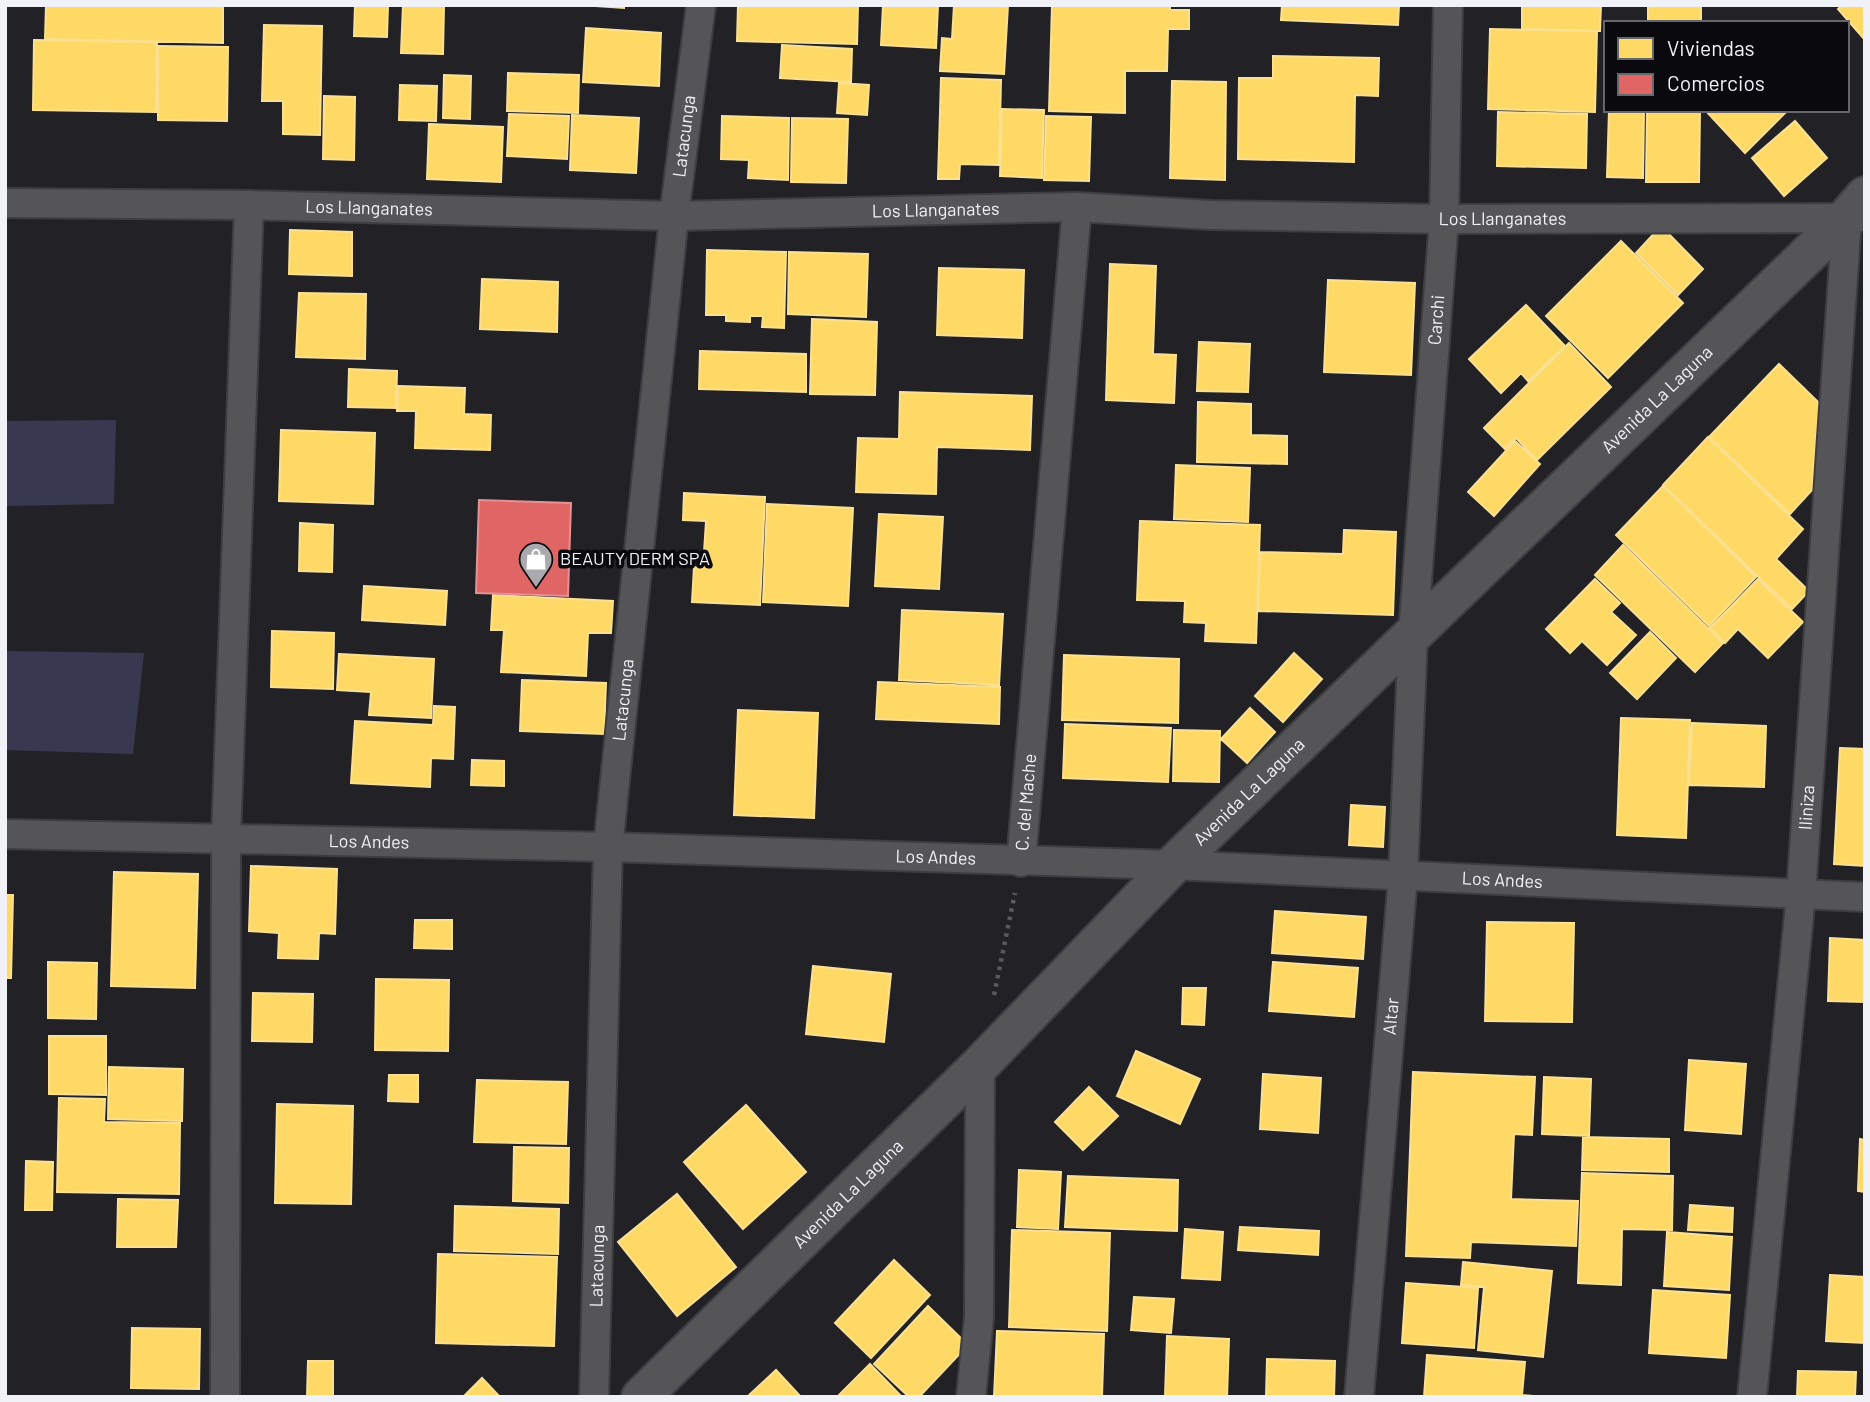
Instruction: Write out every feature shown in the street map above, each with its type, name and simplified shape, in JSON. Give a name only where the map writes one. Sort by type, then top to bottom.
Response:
[{"type":"street","name":"Latacunga","points":[[594,1397],[608,847],[674,216],[701,5]]},
{"type":"street","name":"Carchi","points":[[1413,635],[1444,219],[1448,5]]},
{"type":"street","name":"Los Llanganates","points":[[5,203],[249,205],[674,216],[1077,207],[1210,215],[1444,219],[1859,211]]},
{"type":"street","points":[[225,1397],[226,838],[249,205]]},
{"type":"street","name":"C. del Mache","points":[[1021,862],[1077,207]]},
{"type":"street","name":"Avenida La Laguna","points":[[641,1397],[980,1065],[1173,865],[1859,211]]},
{"type":"street","name":"Iliniza","points":[[1752,1397],[1801,894],[1859,211]]},
{"type":"street","name":"Altar","points":[[1359,1397],[1403,877],[1413,635]]},
{"type":"street","name":"Los Andes","points":[[5,834],[608,847],[1173,865],[1865,897]]},
{"type":"street","points":[[971,1397],[979,1317],[980,1065]]},
{"type":"path","name":"C. del Mache","points":[[994,997],[1021,862]]},
{"type":"shaded area","points":[[116,420],[114,504],[5,506],[5,421]]},
{"type":"shaded area","points":[[5,651],[144,653],[133,754],[5,750]]},
{"type":"building: Viviendas","points":[[46,5],[223,6],[223,43],[45,39]]},
{"type":"building: Viviendas","points":[[355,5],[388,5],[387,37],[354,36]]},
{"type":"building: Viviendas","points":[[403,5],[444,5],[443,54],[401,53]]},
{"type":"building: Viviendas","points":[[580,5],[624,5],[624,8]]},
{"type":"building: Viviendas","points":[[738,5],[858,5],[857,44],[737,41]]},
{"type":"building: Viviendas","points":[[883,5],[938,5],[936,48],[881,45]]},
{"type":"building: Viviendas","points":[[954,5],[1008,5],[1004,74],[940,71],[942,38],[952,39]]},
{"type":"building: Viviendas","points":[[1052,5],[1170,5],[1170,10],[1189,10],[1189,29],[1168,29],[1167,71],[1125,71],[1125,113],[1049,111]]},
{"type":"building: Viviendas","points":[[1282,5],[1399,5],[1398,25],[1281,20]]},
{"type":"building: Viviendas","points":[[1522,5],[1601,5],[1600,31],[1522,29]]},
{"type":"building: Viviendas","points":[[1648,5],[1701,5],[1701,21],[1648,21]]},
{"type":"building: Viviendas","points":[[1842,5],[1865,5],[1865,40],[1849,21],[1838,9]]},
{"type":"building: Viviendas","points":[[264,25],[322,26],[320,135],[283,134],[283,101],[262,101]]},
{"type":"building: Viviendas","points":[[586,28],[661,33],[659,86],[583,82]]},
{"type":"building: Viviendas","points":[[1490,29],[1597,31],[1595,112],[1488,109]]},
{"type":"building: Viviendas","points":[[34,40],[157,42],[156,112],[33,110]]},
{"type":"building: Viviendas","points":[[782,45],[852,49],[851,82],[780,78]]},
{"type":"building: Viviendas","points":[[158,46],[228,47],[227,121],[158,120]]},
{"type":"building: Viviendas","points":[[1273,56],[1379,58],[1378,96],[1355,95],[1354,162],[1238,159],[1239,78],[1273,78]]},
{"type":"building: Viviendas","points":[[508,73],[579,75],[578,113],[507,111]]},
{"type":"building: Viviendas","points":[[444,75],[471,76],[470,119],[443,118]]},
{"type":"building: Viviendas","points":[[941,78],[1001,80],[999,165],[960,164],[959,179],[938,179]]},
{"type":"building: Viviendas","points":[[1172,81],[1226,82],[1225,180],[1170,178]]},
{"type":"building: Viviendas","points":[[839,83],[869,85],[867,115],[837,113]]},
{"type":"building: Viviendas","points":[[400,85],[437,86],[436,121],[399,120]]},
{"type":"building: Viviendas","points":[[324,96],[355,97],[354,160],[323,159]]},
{"type":"building: Viviendas","points":[[1002,109],[1044,110],[1042,178],[1000,176]]},
{"type":"building: Viviendas","points":[[1498,112],[1587,114],[1586,168],[1497,166]]},
{"type":"building: Viviendas","points":[[1609,112],[1644,112],[1643,178],[1607,177]]},
{"type":"building: Viviendas","points":[[1647,112],[1700,112],[1699,182],[1646,182]]},
{"type":"building: Viviendas","points":[[1707,112],[1786,112],[1745,153]]},
{"type":"building: Viviendas","points":[[509,114],[569,116],[567,159],[507,156]]},
{"type":"building: Viviendas","points":[[572,115],[639,118],[636,173],[570,170]]},
{"type":"building: Viviendas","points":[[722,116],[789,118],[788,180],[748,178],[749,160],[721,159]]},
{"type":"building: Viviendas","points":[[1046,116],[1091,117],[1089,181],[1044,180]]},
{"type":"building: Viviendas","points":[[792,118],[848,119],[846,183],[791,182]]},
{"type":"building: Viviendas","points":[[1795,121],[1827,158],[1784,196],[1752,158]]},
{"type":"building: Viviendas","points":[[429,124],[503,127],[501,182],[427,179]]},
{"type":"building: Viviendas","points":[[1661,226],[1703,269],[1678,295],[1636,253]]},
{"type":"building: Viviendas","points":[[290,230],[352,232],[352,276],[289,274]]},
{"type":"building: Viviendas","points":[[1621,241],[1683,303],[1608,378],[1546,316]]},
{"type":"building: Viviendas","points":[[707,250],[786,252],[784,328],[762,327],[763,316],[750,316],[750,322],[726,321],[726,315],[706,315]]},
{"type":"building: Viviendas","points":[[789,252],[868,254],[866,317],[788,314]]},
{"type":"building: Viviendas","points":[[1110,264],[1156,266],[1153,354],[1176,355],[1174,403],[1106,400]]},
{"type":"building: Viviendas","points":[[939,268],[1024,270],[1022,338],[937,335]]},
{"type":"building: Viviendas","points":[[482,279],[558,282],[557,332],[480,329]]},
{"type":"building: Viviendas","points":[[1328,280],[1415,283],[1411,375],[1324,372]]},
{"type":"building: Viviendas","points":[[299,293],[366,294],[365,359],[296,357]]},
{"type":"building: Viviendas","points":[[1526,305],[1565,346],[1528,381],[1521,373],[1501,393],[1469,359]]},
{"type":"building: Viviendas","points":[[812,319],[877,322],[875,395],[810,394]]},
{"type":"building: Viviendas","points":[[1199,342],[1250,344],[1248,392],[1197,391]]},
{"type":"building: Viviendas","points":[[1569,343],[1611,387],[1537,460],[1516,438],[1505,449],[1484,428]]},
{"type":"building: Viviendas","points":[[700,351],[806,354],[806,392],[699,389]]},
{"type":"building: Viviendas","points":[[1779,364],[1819,403],[1812,490],[1790,514],[1709,437]]},
{"type":"building: Viviendas","points":[[349,369],[397,371],[396,408],[348,407]]},
{"type":"building: Viviendas","points":[[398,386],[465,388],[464,414],[491,415],[490,450],[415,448],[416,411],[397,411]]},
{"type":"building: Viviendas","points":[[900,392],[1032,396],[1030,450],[937,447],[936,494],[856,492],[858,438],[899,439]]},
{"type":"building: Viviendas","points":[[1198,402],[1251,404],[1251,435],[1287,436],[1287,464],[1197,462]]},
{"type":"building: Viviendas","points":[[281,430],[375,433],[373,504],[279,501]]},
{"type":"building: Viviendas","points":[[1708,437],[1803,529],[1776,559],[1809,591],[1792,609],[1663,485]]},
{"type":"building: Viviendas","points":[[1515,441],[1540,464],[1494,516],[1468,492]]},
{"type":"building: Viviendas","points":[[1176,465],[1250,468],[1248,522],[1174,519]]},
{"type":"building: Viviendas","points":[[1663,486],[1756,577],[1709,626],[1616,535]]},
{"type":"building: Viviendas","points":[[684,493],[765,497],[760,605],[692,602],[694,567],[703,568],[706,521],[683,520]]},
{"type":"building: Viviendas","points":[[767,504],[853,508],[848,606],[763,602]]},
{"type":"building: Viviendas","points":[[879,514],[943,517],[939,589],[875,586]]},
{"type":"building: Viviendas","points":[[1140,521],[1260,525],[1256,643],[1205,641],[1206,623],[1184,622],[1185,601],[1137,600]]},
{"type":"building: Viviendas","points":[[300,523],[333,525],[332,572],[299,571]]},
{"type":"building: Viviendas","points":[[1344,530],[1396,532],[1393,615],[1258,611],[1260,552],[1343,554]]},
{"type":"building: Viviendas","points":[[1623,545],[1723,643],[1695,672],[1595,575]]},
{"type":"building: Viviendas","points":[[1595,579],[1620,603],[1611,612],[1636,635],[1607,665],[1582,641],[1570,653],[1546,629]]},
{"type":"building: Viviendas","points":[[1758,579],[1803,622],[1768,658],[1738,629],[1725,643],[1710,628]]},
{"type":"building: Viviendas","points":[[364,586],[447,591],[445,625],[362,620]]},
{"type":"building: Viviendas","points":[[493,595],[613,601],[611,633],[588,633],[586,676],[501,672],[504,630],[491,630]]},
{"type":"building: Viviendas","points":[[902,610],[1003,614],[999,685],[899,680]]},
{"type":"building: Viviendas","points":[[272,631],[334,633],[333,689],[271,687]]},
{"type":"building: Viviendas","points":[[1650,632],[1676,658],[1637,699],[1610,673]]},
{"type":"building: Viviendas","points":[[1294,653],[1322,679],[1283,722],[1255,696]]},
{"type":"building: Viviendas","points":[[339,654],[434,659],[431,718],[369,715],[371,692],[337,690]]},
{"type":"building: Viviendas","points":[[1064,655],[1179,659],[1178,723],[1062,720]]},
{"type":"building: Viviendas","points":[[522,680],[606,683],[604,734],[520,731]]},
{"type":"building: Viviendas","points":[[878,682],[1000,687],[999,724],[876,719]]},
{"type":"building: Viviendas","points":[[434,706],[455,707],[453,759],[431,758],[430,787],[351,783],[355,721],[433,725]]},
{"type":"building: Viviendas","points":[[1250,708],[1275,732],[1247,763],[1221,739]]},
{"type":"building: Viviendas","points":[[738,710],[818,713],[814,818],[734,815]]},
{"type":"building: Viviendas","points":[[1621,718],[1690,720],[1686,838],[1617,835]]},
{"type":"building: Viviendas","points":[[1692,723],[1766,726],[1764,787],[1689,785]]},
{"type":"building: Viviendas","points":[[1065,724],[1171,728],[1168,782],[1063,778]]},
{"type":"building: Viviendas","points":[[1174,730],[1220,731],[1219,782],[1173,781]]},
{"type":"building: Viviendas","points":[[1840,748],[1865,749],[1865,866],[1834,864]]},
{"type":"building: Viviendas","points":[[472,760],[504,761],[504,786],[471,785]]},
{"type":"building: Viviendas","points":[[1351,805],[1385,807],[1383,847],[1349,845]]},
{"type":"building: Viviendas","points":[[251,866],[337,869],[335,934],[319,933],[318,959],[278,958],[279,933],[249,931]]},
{"type":"building: Viviendas","points":[[114,872],[198,874],[195,988],[111,986]]},
{"type":"building: Viviendas","points":[[5,895],[13,895],[11,978],[5,978]]},
{"type":"building: Viviendas","points":[[1275,911],[1366,917],[1363,959],[1272,953]]},
{"type":"building: Viviendas","points":[[415,920],[452,920],[452,949],[414,948]]},
{"type":"building: Viviendas","points":[[1487,922],[1574,923],[1572,1022],[1485,1021]]},
{"type":"building: Viviendas","points":[[1830,938],[1865,940],[1865,1002],[1828,1001]]},
{"type":"building: Viviendas","points":[[48,962],[97,963],[96,1019],[48,1018]]},
{"type":"building: Viviendas","points":[[1273,962],[1358,968],[1354,1017],[1269,1011]]},
{"type":"building: Viviendas","points":[[813,966],[891,974],[884,1042],[806,1034]]},
{"type":"building: Viviendas","points":[[376,979],[449,980],[448,1051],[375,1050]]},
{"type":"building: Viviendas","points":[[1183,988],[1206,988],[1204,1025],[1182,1024]]},
{"type":"building: Viviendas","points":[[253,993],[313,994],[312,1042],[252,1041]]},
{"type":"building: Viviendas","points":[[49,1036],[106,1036],[106,1095],[49,1094]]},
{"type":"building: Viviendas","points":[[1136,1051],[1200,1079],[1180,1124],[1117,1096]]},
{"type":"building: Viviendas","points":[[1689,1060],[1746,1064],[1741,1134],[1685,1130]]},
{"type":"building: Viviendas","points":[[109,1067],[183,1069],[182,1121],[108,1119]]},
{"type":"building: Viviendas","points":[[1413,1072],[1535,1077],[1532,1135],[1514,1134],[1511,1199],[1578,1201],[1576,1246],[1471,1242],[1470,1258],[1406,1256]]},
{"type":"building: Viviendas","points":[[1263,1074],[1321,1078],[1318,1133],[1260,1129]]},
{"type":"building: Viviendas","points":[[389,1075],[418,1075],[418,1102],[388,1101]]},
{"type":"building: Viviendas","points":[[1544,1077],[1591,1079],[1589,1136],[1542,1134]]},
{"type":"building: Viviendas","points":[[477,1080],[568,1082],[566,1144],[474,1142]]},
{"type":"building: Viviendas","points":[[1089,1087],[1118,1116],[1083,1150],[1055,1122]]},
{"type":"building: Viviendas","points":[[59,1098],[105,1099],[104,1122],[180,1123],[179,1194],[57,1192]]},
{"type":"building: Viviendas","points":[[277,1104],[353,1106],[351,1204],[275,1203]]},
{"type":"building: Viviendas","points":[[746,1105],[806,1172],[743,1229],[684,1162]]},
{"type":"building: Viviendas","points":[[1583,1137],[1669,1139],[1669,1172],[1582,1170]]},
{"type":"building: Viviendas","points":[[1860,1139],[1865,1140],[1865,1192],[1858,1191]]},
{"type":"building: Viviendas","points":[[514,1147],[569,1148],[568,1203],[513,1201]]},
{"type":"building: Viviendas","points":[[26,1161],[53,1162],[52,1210],[25,1210]]},
{"type":"building: Viviendas","points":[[1019,1170],[1061,1172],[1058,1229],[1017,1227]]},
{"type":"building: Viviendas","points":[[1582,1173],[1673,1176],[1672,1230],[1622,1229],[1621,1285],[1578,1283]]},
{"type":"building: Viviendas","points":[[1068,1176],[1178,1180],[1177,1231],[1065,1227]]},
{"type":"building: Viviendas","points":[[677,1194],[736,1267],[677,1316],[618,1242]]},
{"type":"building: Viviendas","points":[[118,1199],[178,1200],[176,1247],[117,1247]]},
{"type":"building: Viviendas","points":[[1690,1205],[1733,1208],[1732,1232],[1688,1230]]},
{"type":"building: Viviendas","points":[[455,1206],[559,1209],[558,1254],[454,1251]]},
{"type":"building: Viviendas","points":[[1240,1227],[1319,1231],[1318,1255],[1238,1250]]},
{"type":"building: Viviendas","points":[[1185,1229],[1223,1232],[1220,1280],[1182,1278]]},
{"type":"building: Viviendas","points":[[1012,1230],[1110,1233],[1107,1331],[1009,1327]]},
{"type":"building: Viviendas","points":[[1667,1232],[1732,1237],[1729,1290],[1664,1286]]},
{"type":"building: Viviendas","points":[[438,1254],[557,1257],[554,1346],[436,1343]]},
{"type":"building: Viviendas","points":[[894,1260],[930,1295],[871,1358],[835,1323]]},
{"type":"building: Viviendas","points":[[1463,1262],[1552,1271],[1543,1357],[1478,1350],[1484,1287],[1461,1285]]},
{"type":"building: Viviendas","points":[[1830,1275],[1865,1277],[1865,1343],[1826,1341]]},
{"type":"building: Viviendas","points":[[1406,1283],[1478,1288],[1474,1348],[1402,1343]]},
{"type":"building: Viviendas","points":[[1653,1290],[1730,1295],[1726,1358],[1649,1353]]},
{"type":"building: Viviendas","points":[[1134,1297],[1174,1299],[1171,1333],[1131,1330]]},
{"type":"building: Viviendas","points":[[928,1306],[968,1345],[919,1397],[909,1397],[874,1364]]},
{"type":"building: Viviendas","points":[[132,1328],[200,1329],[199,1389],[131,1388]]},
{"type":"building: Viviendas","points":[[997,1331],[1104,1334],[1102,1397],[994,1397]]},
{"type":"building: Viviendas","points":[[1167,1336],[1229,1339],[1227,1397],[1165,1397]]},
{"type":"building: Viviendas","points":[[1427,1355],[1525,1362],[1522,1395],[1546,1397],[1424,1397]]},
{"type":"building: Viviendas","points":[[1267,1359],[1335,1361],[1334,1397],[1266,1397]]},
{"type":"building: Viviendas","points":[[308,1361],[333,1361],[333,1397],[307,1397]]},
{"type":"building: Viviendas","points":[[870,1364],[902,1397],[837,1397]]},
{"type":"building: Viviendas","points":[[776,1370],[801,1397],[747,1397]]},
{"type":"building: Viviendas","points":[[1798,1371],[1856,1372],[1855,1397],[1797,1397]]},
{"type":"building: Viviendas","points":[[482,1378],[500,1397],[463,1397]]},
{"type":"building: Comercios","points":[[479,500],[571,503],[568,596],[476,593]]},
{"type":"place","name":"BEAUTY DERM SPA","points":[[536,589]]}]
